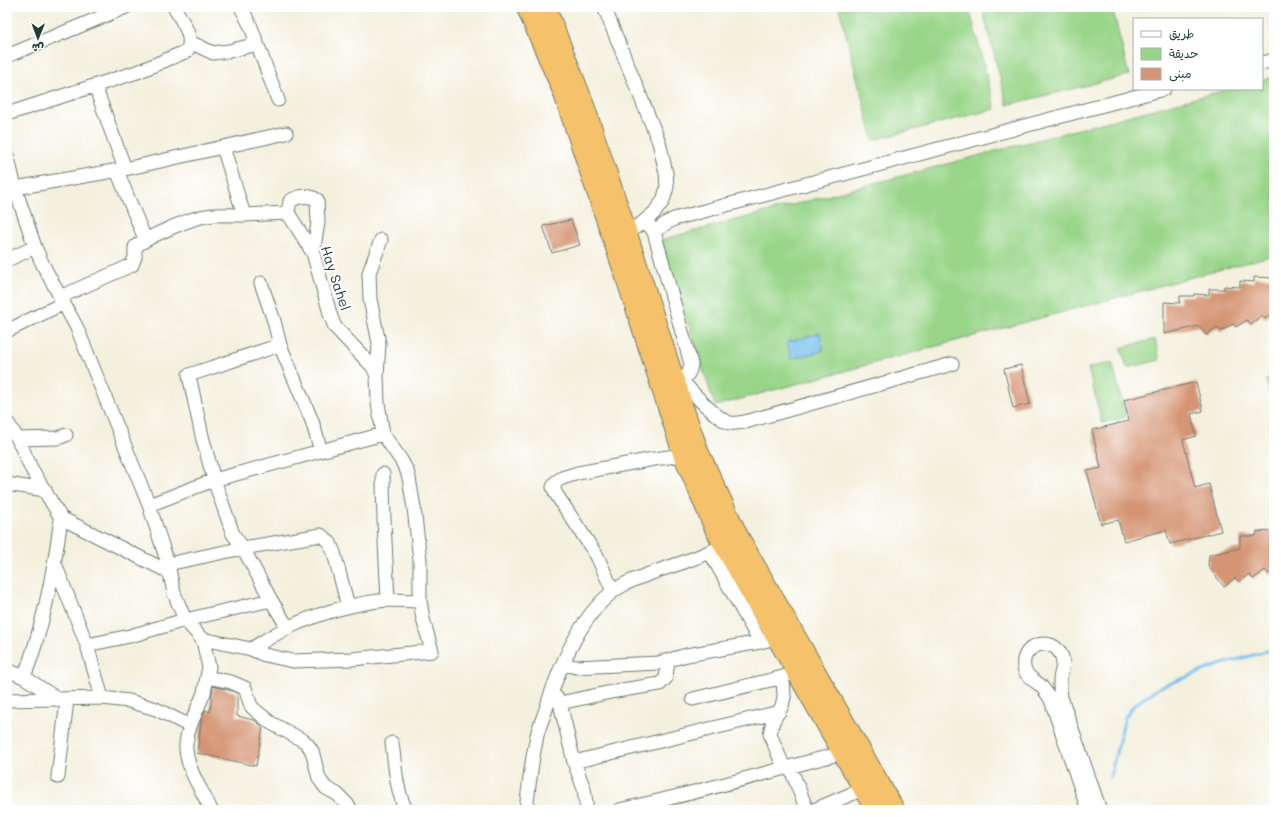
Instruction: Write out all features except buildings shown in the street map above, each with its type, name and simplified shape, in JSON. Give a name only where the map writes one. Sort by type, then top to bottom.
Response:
[{"type":"highway","points":[[526,7],[562,90],[624,273],[672,383],[699,452],[724,545],[768,640],[789,675],[842,753],[874,810]]},
{"type":"highway","points":[[544,7],[552,22],[583,100],[627,232],[672,383],[683,455],[715,530],[895,810]]},
{"type":"street","points":[[7,56],[126,7]]},
{"type":"street","points":[[7,114],[140,71],[181,55],[187,51],[190,42],[187,31],[174,7]]},
{"type":"street","points":[[240,7],[258,44],[278,100]]},
{"type":"street","points":[[604,7],[659,142],[666,173],[667,187],[663,201],[654,213],[645,221],[627,232]]},
{"type":"street","points":[[190,42],[213,53],[258,44]]},
{"type":"street","points":[[1263,63],[1274,60]]},
{"type":"street","points":[[95,86],[121,170],[145,239]]},
{"type":"street","points":[[654,232],[674,219],[1160,90]]},
{"type":"street","points":[[15,188],[121,170],[286,134]]},
{"type":"street","points":[[223,147],[244,215]]},
{"type":"street","points":[[7,154],[15,188],[35,248],[77,328],[149,505],[169,568],[174,594],[185,620],[202,639],[208,656],[208,677],[204,693],[190,726],[186,749],[198,785],[211,810]]},
{"type":"street","points":[[7,331],[83,288],[132,265],[135,247],[145,239],[206,216],[288,212],[290,201],[307,195],[317,200],[318,223],[312,253]]},
{"type":"street","name":"Hay Sahel","points":[[288,212],[312,253],[335,327],[356,350],[370,362],[377,376],[378,403],[383,434]]},
{"type":"street","points":[[645,221],[654,232],[691,364],[689,374],[672,383]]},
{"type":"street","points":[[377,376],[379,343],[370,299],[369,273],[381,240]]},
{"type":"street","points":[[7,260],[35,248]]},
{"type":"street","points":[[260,283],[274,321],[280,345],[312,421],[321,451]]},
{"type":"street","points":[[280,345],[189,376],[202,436],[214,480],[233,534],[243,548],[288,628]]},
{"type":"street","points":[[672,383],[690,390],[718,417],[732,423],[746,422],[952,364]]},
{"type":"street","points":[[7,422],[18,439],[31,468],[61,518],[169,568],[243,548],[322,535],[330,543],[334,552],[348,606]]},
{"type":"street","points":[[18,439],[58,438],[66,434]]},
{"type":"street","points":[[149,505],[214,480],[383,434],[407,471],[414,508],[420,560],[420,601],[423,619],[432,652],[300,662],[265,655],[251,649],[202,639]]},
{"type":"street","points":[[613,591],[598,556],[556,494],[553,487],[556,482],[562,478],[578,473],[683,455]]},
{"type":"street","points":[[383,474],[383,511],[388,600]]},
{"type":"street","points":[[7,484],[45,490]]},
{"type":"street","points":[[24,677],[39,636],[55,564],[61,518]]},
{"type":"street","points":[[526,810],[536,739],[550,692],[587,619],[613,591],[623,585],[724,545]]},
{"type":"street","points":[[55,564],[88,645],[102,698]]},
{"type":"street","points":[[88,645],[130,636],[185,620],[271,600]]},
{"type":"street","points":[[251,649],[288,628],[348,606],[371,601],[420,601]]},
{"type":"street","points":[[563,664],[576,667],[658,663],[701,652],[768,640]]},
{"type":"street","points":[[1088,810],[1051,700],[1044,689],[1028,675],[1024,668],[1024,659],[1027,652],[1033,646],[1042,643],[1051,645],[1058,650],[1062,658],[1060,682],[1061,697],[1100,810]]},
{"type":"street","points":[[560,703],[616,691],[660,684],[666,678],[668,660]]},
{"type":"street","points":[[7,670],[24,677],[63,700]]},
{"type":"street","points":[[693,699],[789,675],[782,706],[771,726],[770,734],[807,810]]},
{"type":"street","points":[[208,677],[231,682],[245,688],[249,701],[255,710],[271,724],[304,741],[312,751],[319,778],[322,783],[326,788],[337,794],[351,810]]},
{"type":"street","points":[[550,692],[557,697],[560,703],[574,762],[584,788],[587,810]]},
{"type":"street","points":[[7,700],[102,698],[129,701],[156,709],[190,726]]},
{"type":"street","points":[[58,777],[63,700]]},
{"type":"street","points":[[574,762],[779,712]]},
{"type":"street","points":[[392,743],[396,771],[406,810]]},
{"type":"street","points":[[619,810],[688,794],[842,753]]},
{"type":"street","points":[[814,810],[863,789]]},
{"type":"green space","points":[[839,7],[969,7],[995,109],[873,140]]},
{"type":"green space","points":[[982,7],[1112,7],[1129,75],[1007,105]]},
{"type":"green space","points":[[1274,77],[1274,255],[715,406],[661,240],[1225,90],[1263,90],[1263,80]]},
{"type":"green space","points":[[1155,339],[1160,360],[1127,368],[1121,348]]},
{"type":"green space","points":[[1112,362],[1126,417],[1102,423],[1088,368]]},
{"type":"water","points":[[820,333],[823,351],[791,359],[787,342]]},
{"type":"water","points":[[1274,378],[1274,408],[1266,380]]},
{"type":"waterway","points":[[1110,777],[1125,717],[1134,705],[1160,687],[1219,665],[1274,649]]}]
